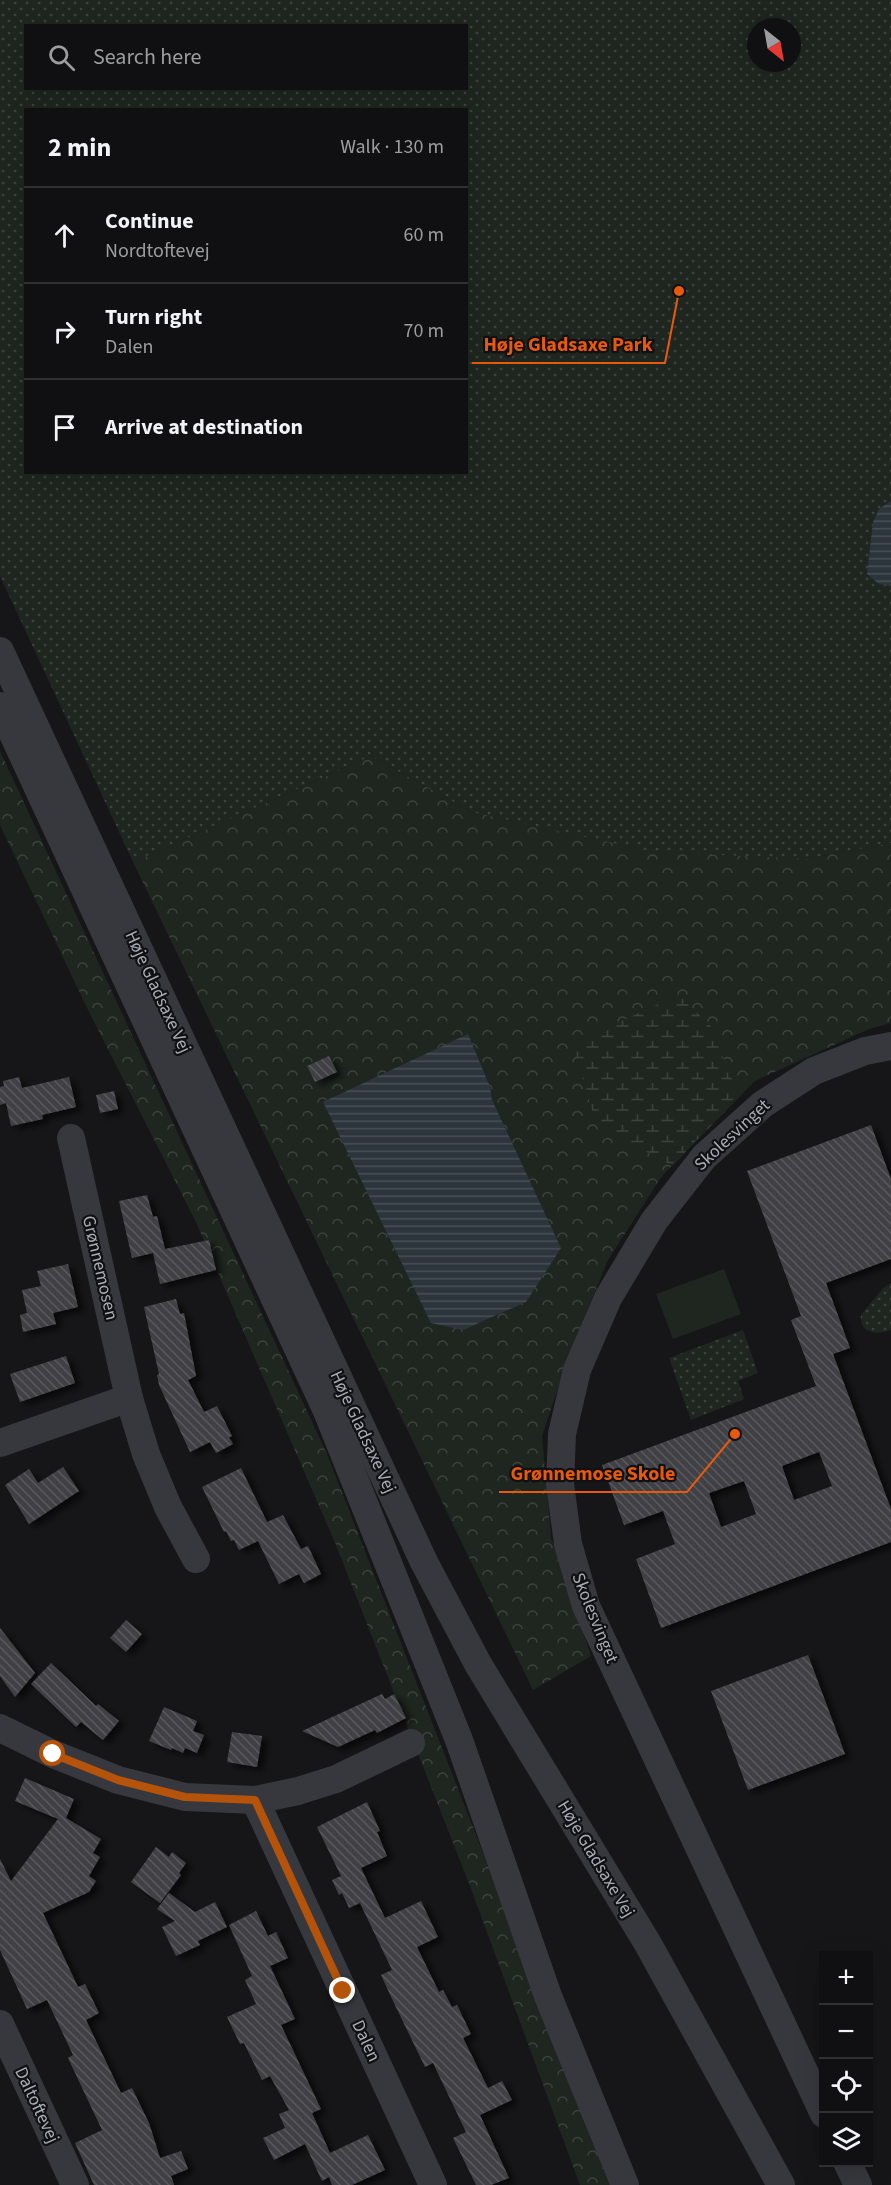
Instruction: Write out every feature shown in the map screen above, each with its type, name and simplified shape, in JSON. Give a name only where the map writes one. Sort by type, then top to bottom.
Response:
[{"type":"street","name":"Høje Gladsaxe Vej","points":[[0,651],[424,1562],[478,1664],[648,1944],[781,2185]]},
{"type":"street","name":"Høje Gladsaxe Vej","points":[[0,706],[327,1411],[459,1740],[548,1996],[625,2185]]},
{"type":"street","name":"Skolesvinget","points":[[824,2113],[586,1606],[568,1544],[560,1484],[562,1434],[577,1370],[608,1298],[654,1221],[704,1157],[763,1104],[814,1071],[865,1051],[891,1046]]},
{"type":"street","name":"Grønnemosen","points":[[70,1138],[129,1398],[146,1454],[168,1508],[196,1559]]},
{"type":"street","points":[[0,1443],[129,1398]]},
{"type":"street","points":[[0,1728],[53,1754],[118,1780],[185,1797],[255,1800],[298,1791],[336,1779],[411,1743]]},
{"type":"street","name":"Dalen","points":[[255,1800],[433,2185]]},
{"type":"street","name":"Daltoftevej","points":[[0,2024],[75,2185]]},
{"type":"street","points":[[849,2167],[858,2185]]},
{"type":"green space","points":[[0,0],[891,0],[891,843],[806,859],[654,852],[472,812],[371,756],[133,862],[0,576]]},
{"type":"green space","points":[[0,751],[327,1454],[613,2185],[580,2185],[470,1886],[336,1545],[195,1220],[89,1012],[0,825]]},
{"type":"green space","points":[[371,756],[472,812],[806,859],[891,843],[891,1023],[869,1029],[755,1081],[662,1176],[608,1260],[569,1355],[542,1436],[551,1537],[591,1656],[533,1690],[133,862]]},
{"type":"green space","points":[[678,995],[710,1025],[738,1094],[673,1166],[597,1126],[572,1044]]},
{"type":"green space","points":[[724,1269],[741,1314],[673,1339],[656,1294]]},
{"type":"green space","points":[[891,1283],[891,1330],[870,1332],[863,1326],[861,1315],[883,1288]]},
{"type":"green space","points":[[743,1330],[758,1373],[738,1381],[744,1399],[691,1420],[669,1358]]},
{"type":"shaded area","points":[[891,501],[891,586],[879,584],[867,574],[873,522],[879,509]]},
{"type":"shaded area","points":[[468,1034],[490,1087],[492,1100],[561,1248],[526,1302],[463,1330],[431,1323],[323,1102]]},
{"type":"building","points":[[329,1056],[337,1072],[315,1082],[307,1066]]},
{"type":"building","points":[[19,1077],[22,1088],[69,1077],[76,1107],[42,1115],[43,1119],[11,1126],[6,1103],[0,1105],[0,1087],[4,1086],[3,1081]]},
{"type":"building","points":[[114,1091],[118,1109],[100,1113],[96,1095]]},
{"type":"building","points":[[871,1125],[891,1179],[891,1259],[826,1283],[850,1348],[833,1354],[891,1509],[891,1542],[661,1628],[636,1559],[675,1544],[663,1511],[624,1525],[602,1465],[816,1386],[791,1320],[801,1316],[747,1171]],"holes":[[[819,1452],[832,1486],[794,1500],[782,1466]],[[744,1481],[756,1514],[721,1527],[709,1493]]]},
{"type":"building","points":[[147,1195],[153,1217],[157,1216],[165,1249],[209,1240],[216,1270],[160,1284],[153,1253],[132,1258],[119,1201]]},
{"type":"building","points":[[68,1264],[78,1307],[53,1313],[56,1324],[23,1332],[20,1315],[27,1313],[22,1290],[41,1286],[37,1271]]},
{"type":"building","points":[[176,1299],[180,1314],[184,1313],[196,1376],[188,1380],[204,1412],[217,1406],[232,1436],[229,1437],[233,1444],[216,1453],[210,1442],[190,1452],[159,1385],[157,1375],[159,1374],[144,1307]]},
{"type":"building","points":[[66,1356],[75,1383],[20,1402],[10,1374]]},
{"type":"building","points":[[63,1467],[79,1491],[29,1524],[5,1485],[29,1469],[38,1483]]},
{"type":"building","points":[[241,1468],[267,1522],[283,1515],[301,1549],[308,1546],[321,1574],[304,1583],[299,1574],[279,1584],[258,1541],[239,1550],[234,1540],[231,1541],[226,1531],[224,1532],[202,1487]]},
{"type":"building","points":[[126,1620],[142,1634],[126,1652],[110,1638]]},
{"type":"building","points":[[0,1628],[35,1673],[15,1697],[0,1676]]},
{"type":"building","points":[[808,1655],[845,1754],[748,1790],[711,1691]]},
{"type":"building","points":[[51,1663],[96,1706],[98,1704],[119,1721],[103,1740],[81,1722],[76,1727],[31,1684]]},
{"type":"building","points":[[382,1694],[385,1699],[394,1694],[406,1718],[377,1733],[375,1730],[338,1747],[302,1731]]},
{"type":"building","points":[[164,1707],[197,1721],[193,1731],[204,1735],[197,1753],[185,1748],[183,1753],[172,1748],[171,1750],[149,1741]]},
{"type":"building","points":[[232,1732],[262,1736],[257,1767],[227,1762]]},
{"type":"building","points":[[25,1778],[74,1799],[66,1818],[101,1839],[93,1853],[100,1857],[89,1876],[96,1881],[89,1892],[43,1913],[78,1987],[85,1984],[99,2013],[86,2020],[121,2093],[132,2088],[149,2123],[160,2158],[181,2151],[188,2169],[171,2176],[174,2185],[94,2185],[75,2143],[102,2130],[68,2058],[73,2055],[47,2000],[27,2009],[0,1950],[0,1859],[11,1881],[58,1819],[15,1801]]},
{"type":"building","points":[[367,1802],[380,1831],[377,1832],[387,1856],[361,1868],[385,1918],[421,1901],[438,1937],[417,1947],[439,1992],[443,1990],[452,2007],[457,2005],[471,2034],[463,2038],[488,2088],[502,2081],[512,2100],[480,2115],[509,2178],[491,2185],[476,2185],[453,2138],[466,2132],[433,2063],[425,2067],[393,2001],[381,1975],[392,1970],[360,1903],[349,1908],[342,1893],[339,1895],[332,1880],[341,1876],[317,1827]]},
{"type":"building","points":[[156,1847],[169,1857],[172,1852],[186,1863],[179,1873],[181,1875],[160,1903],[131,1882]]},
{"type":"building","points":[[169,1893],[195,1912],[215,1902],[227,1927],[198,1941],[200,1945],[176,1956],[162,1927],[175,1921],[157,1909]]},
{"type":"building","points":[[256,1911],[268,1936],[276,1932],[288,1958],[270,1966],[295,2019],[281,2025],[321,2109],[312,2113],[330,2153],[368,2135],[385,2170],[352,2185],[332,2185],[329,2177],[322,2181],[305,2144],[274,2160],[263,2138],[285,2128],[279,2114],[289,2110],[270,2076],[262,2080],[244,2043],[240,2044],[227,2017],[256,2004],[245,1980],[252,1976],[229,1925]]},
{"type":"place","name":"Høje Gladsaxe Park","points":[[679,291]]},
{"type":"place","name":"Grønnemose Skole","points":[[735,1434]]},
{"type":"route","points":[[53,1754],[118,1780],[185,1797],[255,1800],[343,1991]]}]
